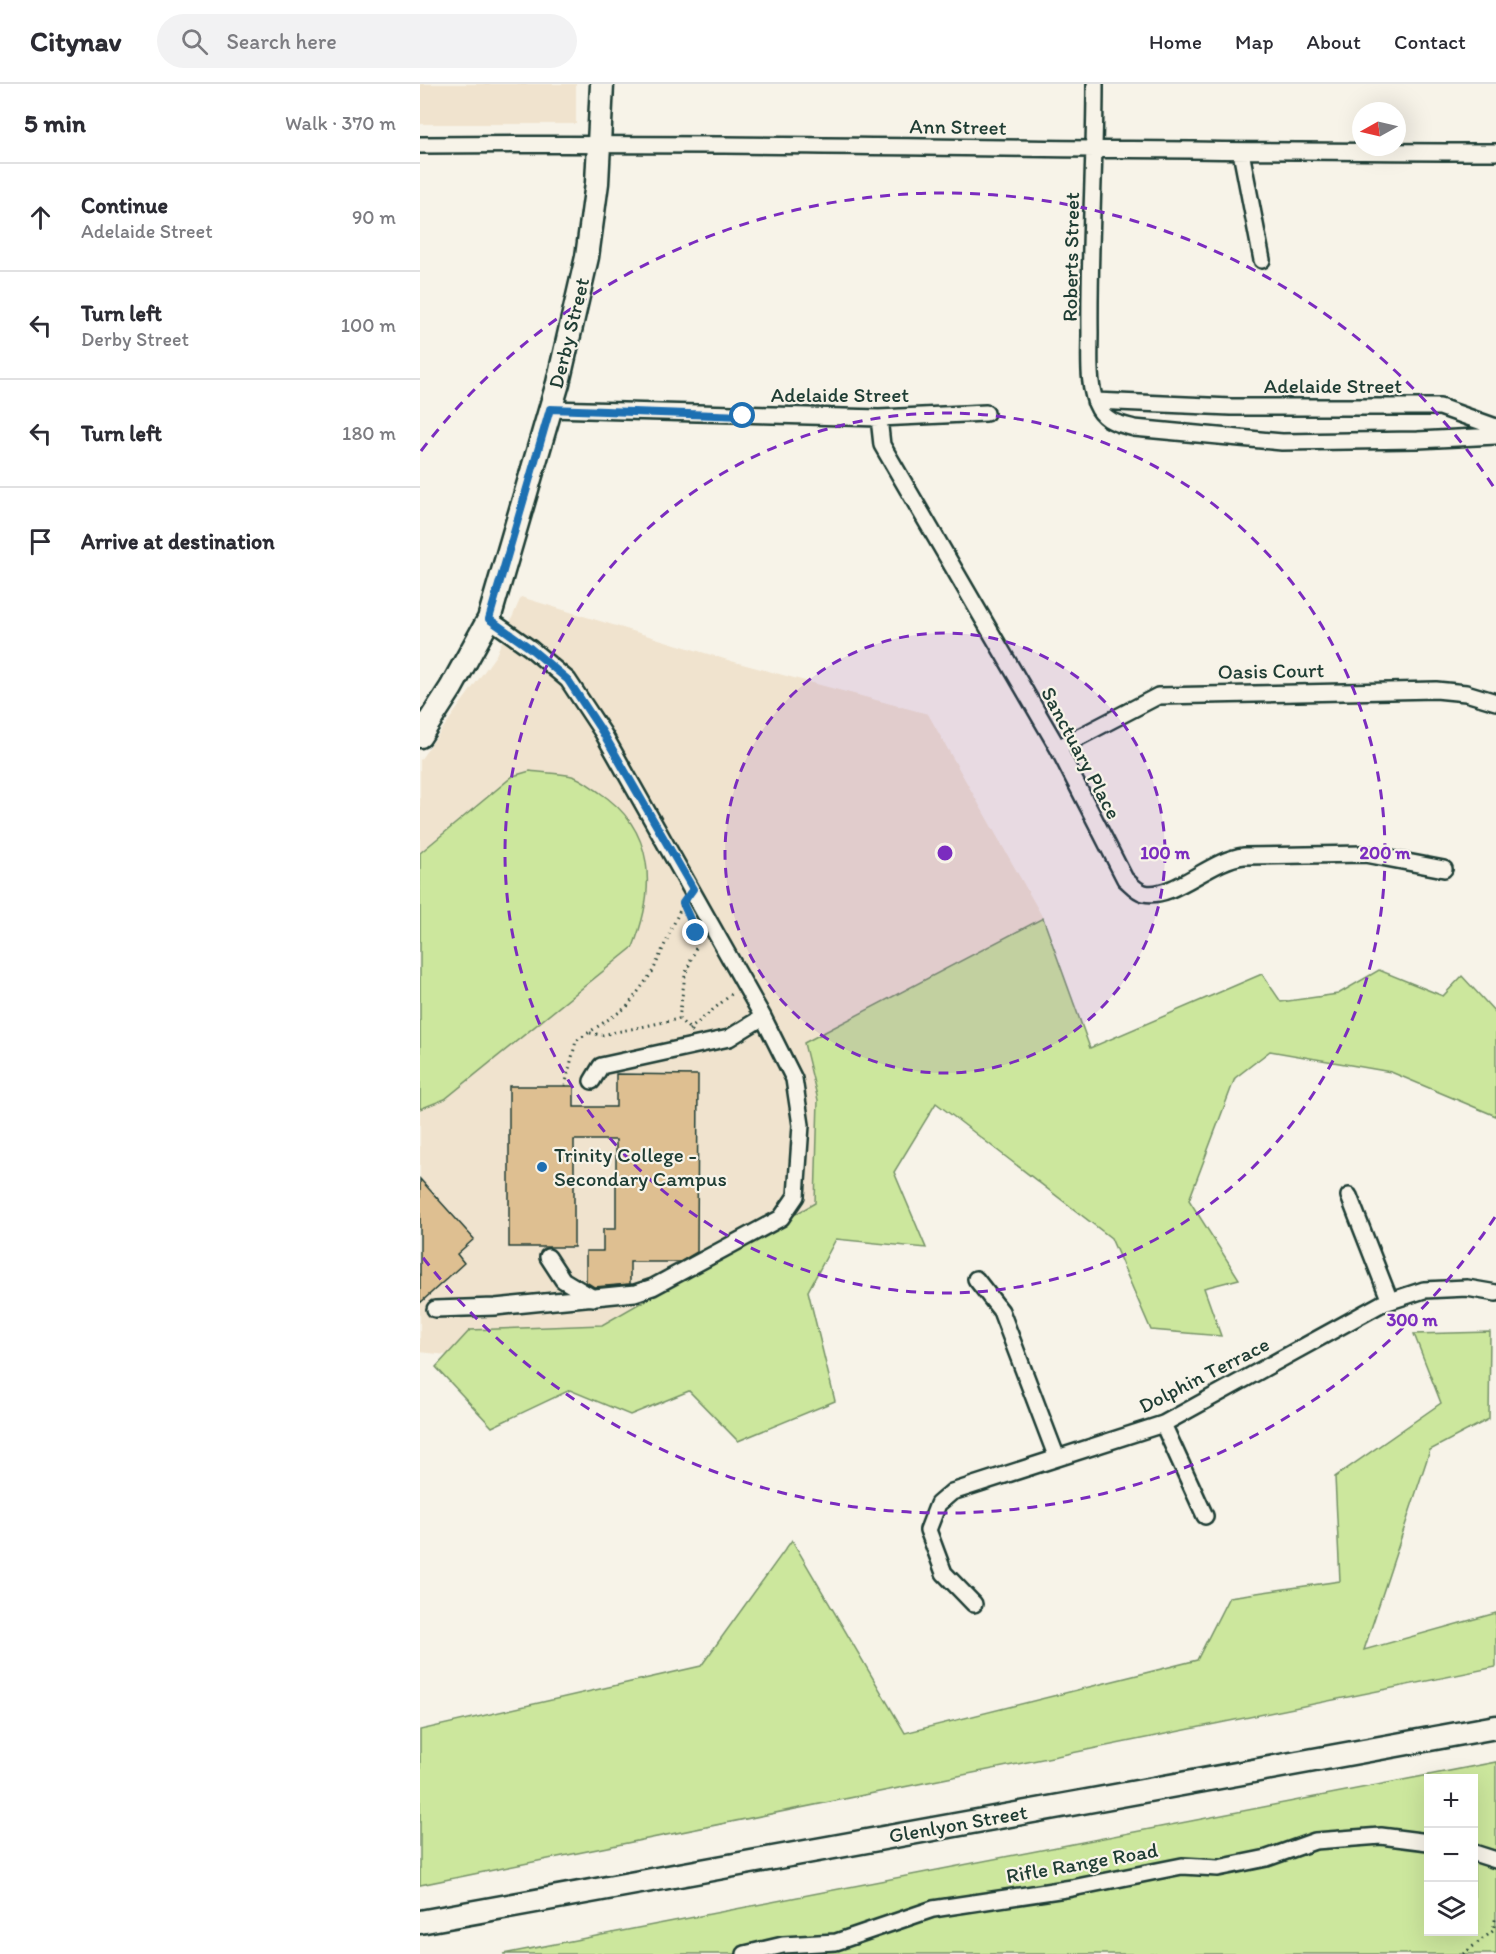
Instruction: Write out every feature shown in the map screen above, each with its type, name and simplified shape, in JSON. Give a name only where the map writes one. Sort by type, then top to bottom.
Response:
[{"type":"main road","name":"Derby Street","points":[[420,736],[489,619],[550,409],[587,257],[600,143],[602,84]]},
{"type":"main road","name":"Glenlyon Street","points":[[420,1922],[1496,1727]]},
{"type":"street","name":"Roberts Street","points":[[1095,84],[1095,150],[1089,266],[1090,355],[1095,401]]},
{"type":"street","name":"Ann Street","points":[[420,145],[600,143],[1241,152],[1496,152]]},
{"type":"street","points":[[1241,152],[1262,260]]},
{"type":"street","name":"Adelaide Street","points":[[1095,401],[1231,407],[1440,407],[1458,411],[1496,427]]},
{"type":"street","points":[[1095,401],[1105,417],[1114,423],[1157,430],[1282,442],[1418,440],[1496,436]]},
{"type":"street","name":"Adelaide Street","points":[[550,409],[879,417],[986,413]]},
{"type":"street","name":"Sanctuary Place","points":[[879,417],[882,446],[1058,748],[1125,879],[1142,893],[1166,892],[1227,858],[1244,856],[1365,854],[1444,869]]},
{"type":"street","points":[[435,1309],[495,1307],[635,1293],[652,1287],[781,1218],[796,1196],[801,1125],[794,1079],[745,983],[603,733],[568,680],[530,648],[489,619]]},
{"type":"street","name":"Oasis Court","points":[[1058,748],[1158,696],[1453,690],[1496,702]]},
{"type":"street","points":[[592,1081],[601,1066],[729,1038],[763,1017]]},
{"type":"street","points":[[1349,1196],[1390,1301]]},
{"type":"street","points":[[548,1257],[563,1280],[593,1299]]},
{"type":"street","points":[[976,1279],[1001,1311],[1057,1458]]},
{"type":"street","name":"Dolphin Terrace","points":[[974,1604],[944,1574],[928,1530],[938,1504],[952,1492],[1163,1424],[1390,1301],[1424,1290],[1467,1288],[1496,1293]]},
{"type":"street","points":[[1163,1424],[1205,1516]]},
{"type":"street","name":"Rifle Range Road","points":[[745,1954],[783,1945],[836,1942],[933,1909],[1072,1888],[1182,1866],[1218,1868],[1268,1858],[1315,1841],[1381,1836],[1424,1841]]},
{"type":"street","points":[[1478,1855],[1496,1860]]},
{"type":"path","points":[[565,1086],[576,1041],[627,1007],[647,980],[669,940],[683,903],[693,889]]},
{"type":"path","points":[[683,903],[688,913]]},
{"type":"path","points":[[680,1019],[685,975],[697,945],[693,923]]},
{"type":"path","points":[[685,1033],[745,983]]},
{"type":"path","points":[[589,1033],[602,1035],[680,1019]]},
{"type":"path","points":[[680,1019],[701,1040]]},
{"type":"path","points":[[1463,1954],[1493,1931],[1496,1914]]},
{"type":"shaded area","points":[[420,84],[576,84],[576,124],[420,124]]},
{"type":"shaded area","points":[[521,597],[731,661],[928,714],[1043,918],[819,1222],[553,1367],[420,1352],[420,760],[496,655]]},
{"type":"green space","points":[[530,771],[567,775],[579,779],[618,807],[632,824],[641,842],[646,862],[647,882],[645,904],[633,947],[445,1099],[420,1109],[420,853],[513,776]]},
{"type":"green space","points":[[1043,918],[1090,1048],[1262,974],[1281,1002],[1338,994],[1379,970],[1443,996],[1462,976],[1496,1013],[1496,1116],[1391,1072],[1270,1051],[1235,1078],[1189,1200],[1239,1279],[1204,1288],[1221,1336],[1151,1330],[1111,1238],[936,1103],[894,1172],[926,1248],[836,1239],[808,1291],[835,1401],[738,1441],[689,1391],[630,1415],[570,1390],[492,1427],[436,1367],[470,1330],[602,1325],[815,1203],[818,1100],[804,1043]]},
{"type":"green space","points":[[1490,1332],[1489,1419],[1430,1450],[1364,1650],[1496,1613],[1496,1667],[420,1885],[420,1730],[701,1666],[792,1540],[905,1733],[1197,1660],[1229,1597],[1340,1581],[1335,1477],[1441,1403],[1414,1334]]},
{"type":"green space","points":[[1496,1762],[1496,1954],[503,1954],[1424,1776],[1424,1936],[1478,1936],[1478,1774],[1434,1774]]},
{"type":"building","points":[[616,1074],[698,1075],[697,1252],[680,1262],[630,1262],[630,1284],[594,1287],[586,1282],[586,1251],[603,1251],[603,1229],[616,1229],[616,1140],[574,1140],[574,1247],[509,1247],[509,1086],[574,1086],[574,1107],[616,1107]]},
{"type":"building","points":[[420,1179],[474,1239],[457,1254],[464,1263],[420,1303]]},
{"type":"place","name":"Trinity College - Secondary Campus","points":[[542,1167]]},
{"type":"route","points":[[696,933],[683,903],[693,889],[603,733],[568,680],[530,648],[489,619],[550,409],[743,416]]}]
